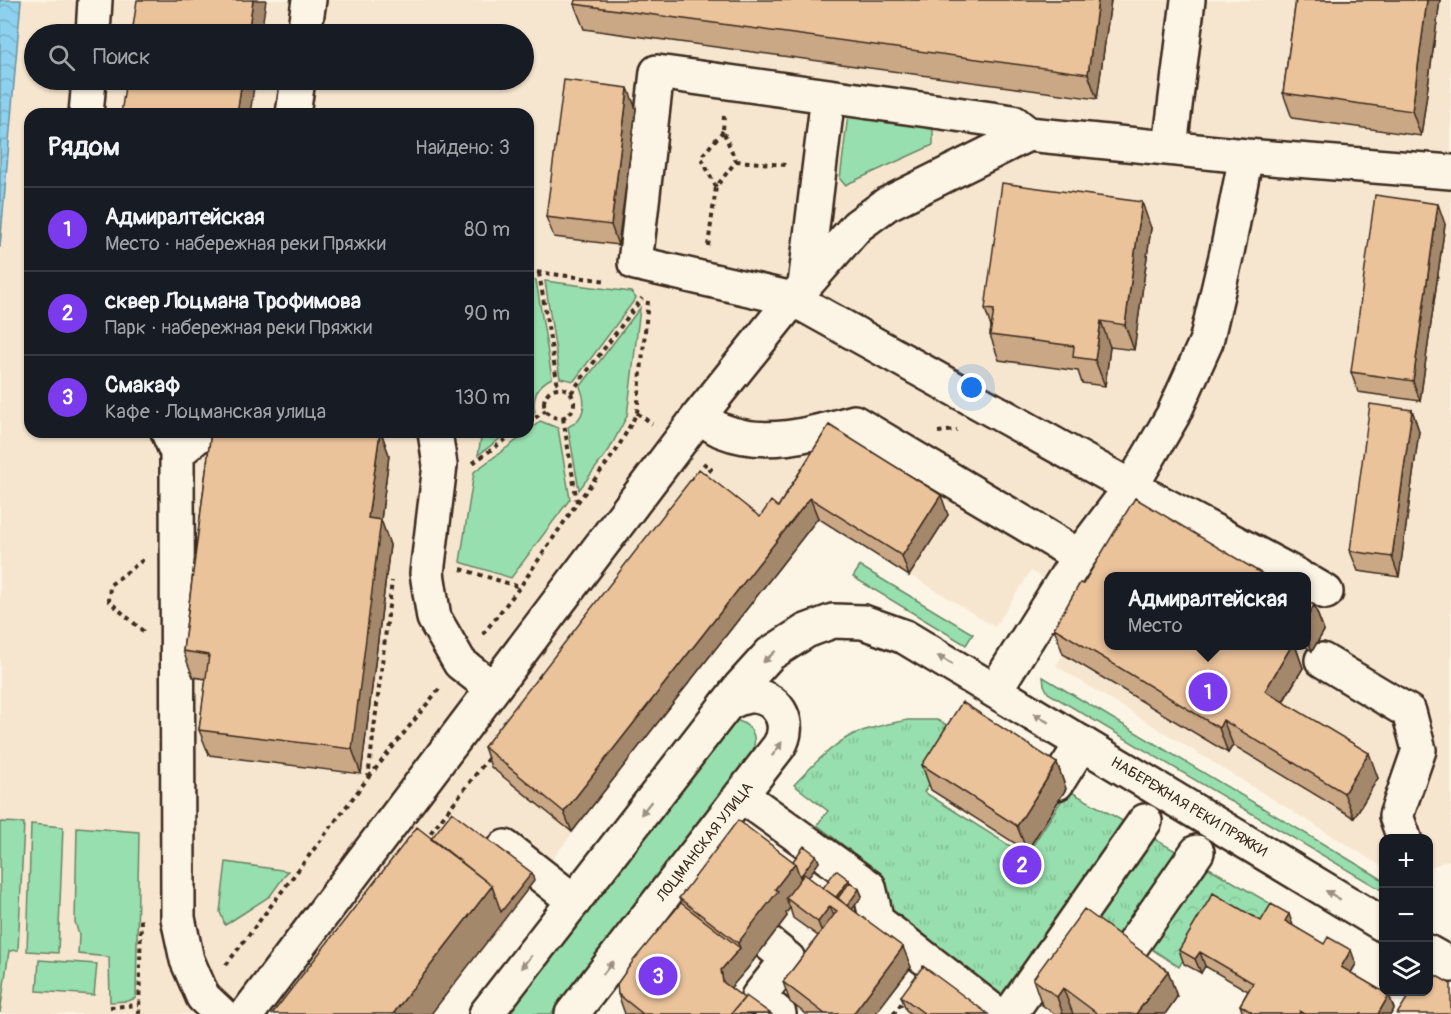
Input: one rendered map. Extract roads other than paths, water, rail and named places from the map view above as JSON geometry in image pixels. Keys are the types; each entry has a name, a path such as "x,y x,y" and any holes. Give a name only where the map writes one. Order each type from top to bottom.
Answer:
{"main road":[{"path":"94,24 95,0"},
{"path":"305,24 309,0"},
{"path":"1170,147 1188,0"},
{"path":"1028,134 1013,122 657,72 635,263 703,278 799,292 1131,487 1290,572"},
{"path":"87,108 88,90"},
{"path":"294,108 297,90"},
{"path":"799,292 828,96"},
{"path":"247,1014 699,416 799,292 857,226 887,204 1028,134 1246,156 1448,172"},
{"path":"486,1014 727,704 770,654 806,631 833,621 863,622 904,637 995,690 1079,556 1131,487 1173,415 1206,342 1246,156"},
{"path":"699,416 723,431 754,438 781,438 815,433 854,422 1079,556"},
{"path":"436,438 440,465 427,573 434,618 460,663 492,688"},
{"path":"173,442 178,918 187,960 212,1006"},
{"path":"1322,660 1409,712 1419,750 1396,816 1403,834"},
{"name":"НАБЕРЕЖНАЯ РЕКИ ПРЯЖКИ","path":"995,690 1379,923"},
{"name":"ЛОЦМАНСКАЯ УЛИЦА","path":"572,1014 690,883 741,795 785,736 786,726 783,716 766,700 754,696 740,698 727,704"},
{"path":"1057,783 1083,743"},
{"path":"741,795 868,887 877,921 997,1014"},
{"path":"1010,1014 1145,822"},
{"path":"505,847 574,901"},
{"path":"1124,957 1197,852"},
{"path":"767,942 788,958 758,997 779,1014"},
{"path":"1433,955 1451,965"}],"water":[{"path":"0,0 21,0 0,248"}],"place":[{"name":"Адмиралтейская","path":"1208,692"},
{"name":"сквер Лоцмана Трофимова","path":"1022,865"},
{"name":"Смакаф","path":"658,976"}]}
